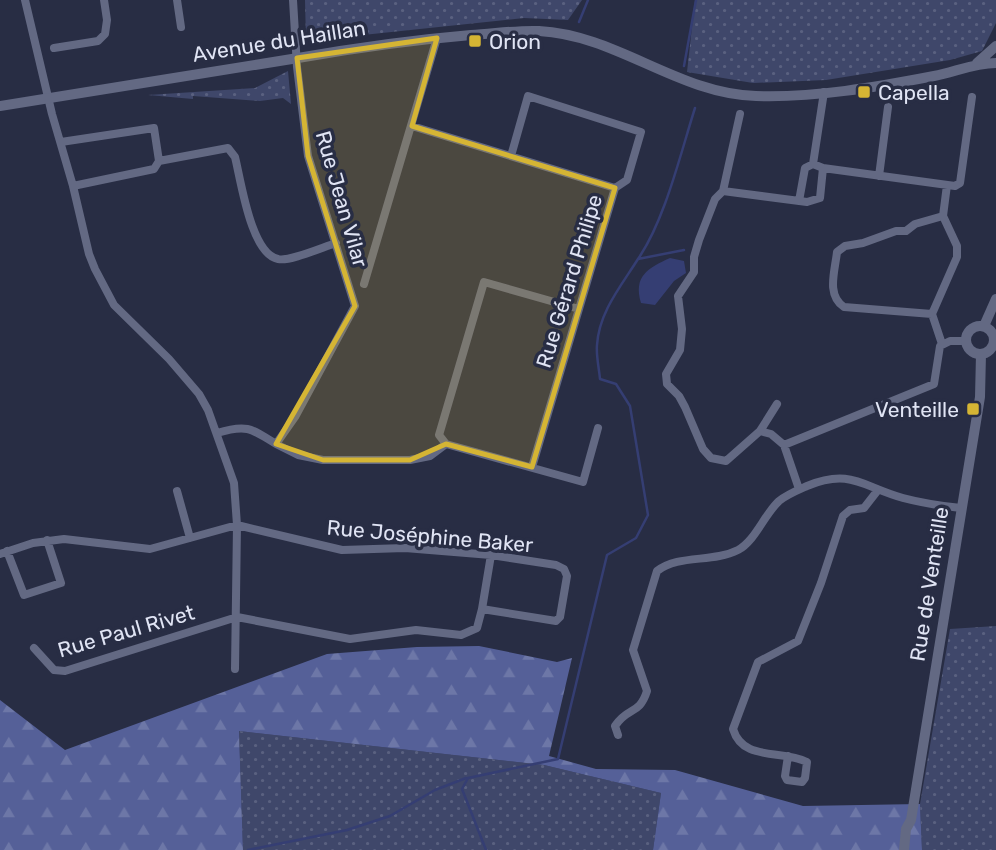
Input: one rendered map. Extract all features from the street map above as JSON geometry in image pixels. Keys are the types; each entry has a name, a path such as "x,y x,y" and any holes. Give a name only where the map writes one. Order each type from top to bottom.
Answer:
{"street":[{"path":"25,0 89,254 114,305 169,359 199,394 217,433 234,483 237,525 236,668"},
{"path":"54,48 97,41 105,34 107,20 104,0"},
{"path":"177,0 181,27"},
{"name":"Rue Jean Vilar","path":"276,444 295,417 355,306 308,156 293,0"},
{"name":"Avenue du Haillan","path":"0,106 379,44 525,31 566,35 615,50 717,92 758,96 824,92 936,76 971,66"},
{"path":"364,284 437,38"},
{"path":"971,66 996,46"},
{"path":"971,66 996,63"},
{"path":"813,164 824,92"},
{"path":"511,156 528,96 641,132 627,180 615,188"},
{"path":"799,201 805,168 813,164 824,168 951,186 960,183 972,97"},
{"path":"880,176 888,107"},
{"path":"740,114 723,191 715,199 699,240 694,257 694,272 678,296 682,329 680,350 666,374 667,384 679,396 703,449 711,458 726,461 760,430 777,404"},
{"name":"Rue Gérard Philipe","path":"412,126 615,188 532,467"},
{"path":"61,142 154,128 159,161 154,169 73,186"},
{"path":"159,161 228,148 235,157 252,229 270,256 280,260 336,243"},
{"path":"723,191 807,202 820,198 824,168"},
{"path":"942,344 932,314 957,257 957,246 943,216 951,186"},
{"path":"932,314 844,307 837,302 833,292 837,252 845,246 863,243 896,231 906,231 915,224 943,216"},
{"path":"579,310 485,282 439,435 446,443 583,482 598,428"},
{"path":"985,326 996,299"},
{"path":"976,326 985,326 991,331 995,344 981,354 971,351 966,341 970,330 976,326"},
{"path":"784,445 934,384 937,351 942,344 966,341"},
{"name":"Rue de Venteille","path":"909,850 911,820 980,397 981,354"},
{"path":"217,433 238,427 251,429 298,455 323,460 410,460 430,456 446,443"},
{"path":"760,430 771,434 784,445 799,489"},
{"path":"618,735 615,726 621,717 639,708 647,691 633,650 656,570 667,562 716,558 740,549 779,501 824,479 844,477 862,481 878,490 906,499 961,508"},
{"path":"789,756 742,748 733,729 758,662 798,641 843,516 850,510 864,508 878,490"},
{"path":"177,491 190,538"},
{"path":"47,540 61,583 24,595 4,553 47,540 64,539 150,549 237,525"},
{"name":"Rue Joséphine Baker","path":"237,525 342,550 405,548 491,555 556,565 564,569 567,576 560,617 556,621 482,609"},
{"path":"237,617 350,639 416,630 461,635 477,628 491,555"},
{"name":"Rue Paul Rivet","path":"34,648 54,670 65,671 237,617"},
{"name":"Rue de Venteille","path":"904,850 906,829 911,820"}],"highlighted area":[{"path":"437,38 412,126 615,188 532,467 446,444 410,460 323,460 276,444 355,306 308,156 297,58"}],"shaded area":[{"path":"305,0 582,0 568,20 524,18 306,41"},
{"path":"695,0 996,0 996,23 982,51 950,60 826,80 753,83 687,72"},
{"path":"288,71 291,104 283,98 260,101 148,95 255,88"},
{"path":"670,258 684,261 686,273 674,281 655,305 641,303 639,286 644,274"},
{"path":"996,626 996,850 922,850 920,804 950,629"},
{"path":"239,731 544,765 661,793 653,850 243,850"}],"green space":[{"path":"479,646 557,662 572,658 549,756 596,769 675,770 803,806 920,804 922,850 653,850 661,793 544,765 239,731 243,850 0,850 0,700 65,750 327,654 417,647"}],"waterway":[{"path":"579,22 588,0"},
{"path":"684,66 696,0"},
{"path":"638,259 664,206 695,108"},
{"path":"486,850 462,789 468,778 558,759 607,555 636,538 648,515 630,406 616,384 600,379 597,349 602,321 638,259 684,250"},
{"path":"248,850 347,830 390,816 435,790 466,778"}],"place":[{"name":"Orion","path":"475,41"},
{"name":"Capella","path":"864,92"},
{"name":"Venteille","path":"973,409"}]}
